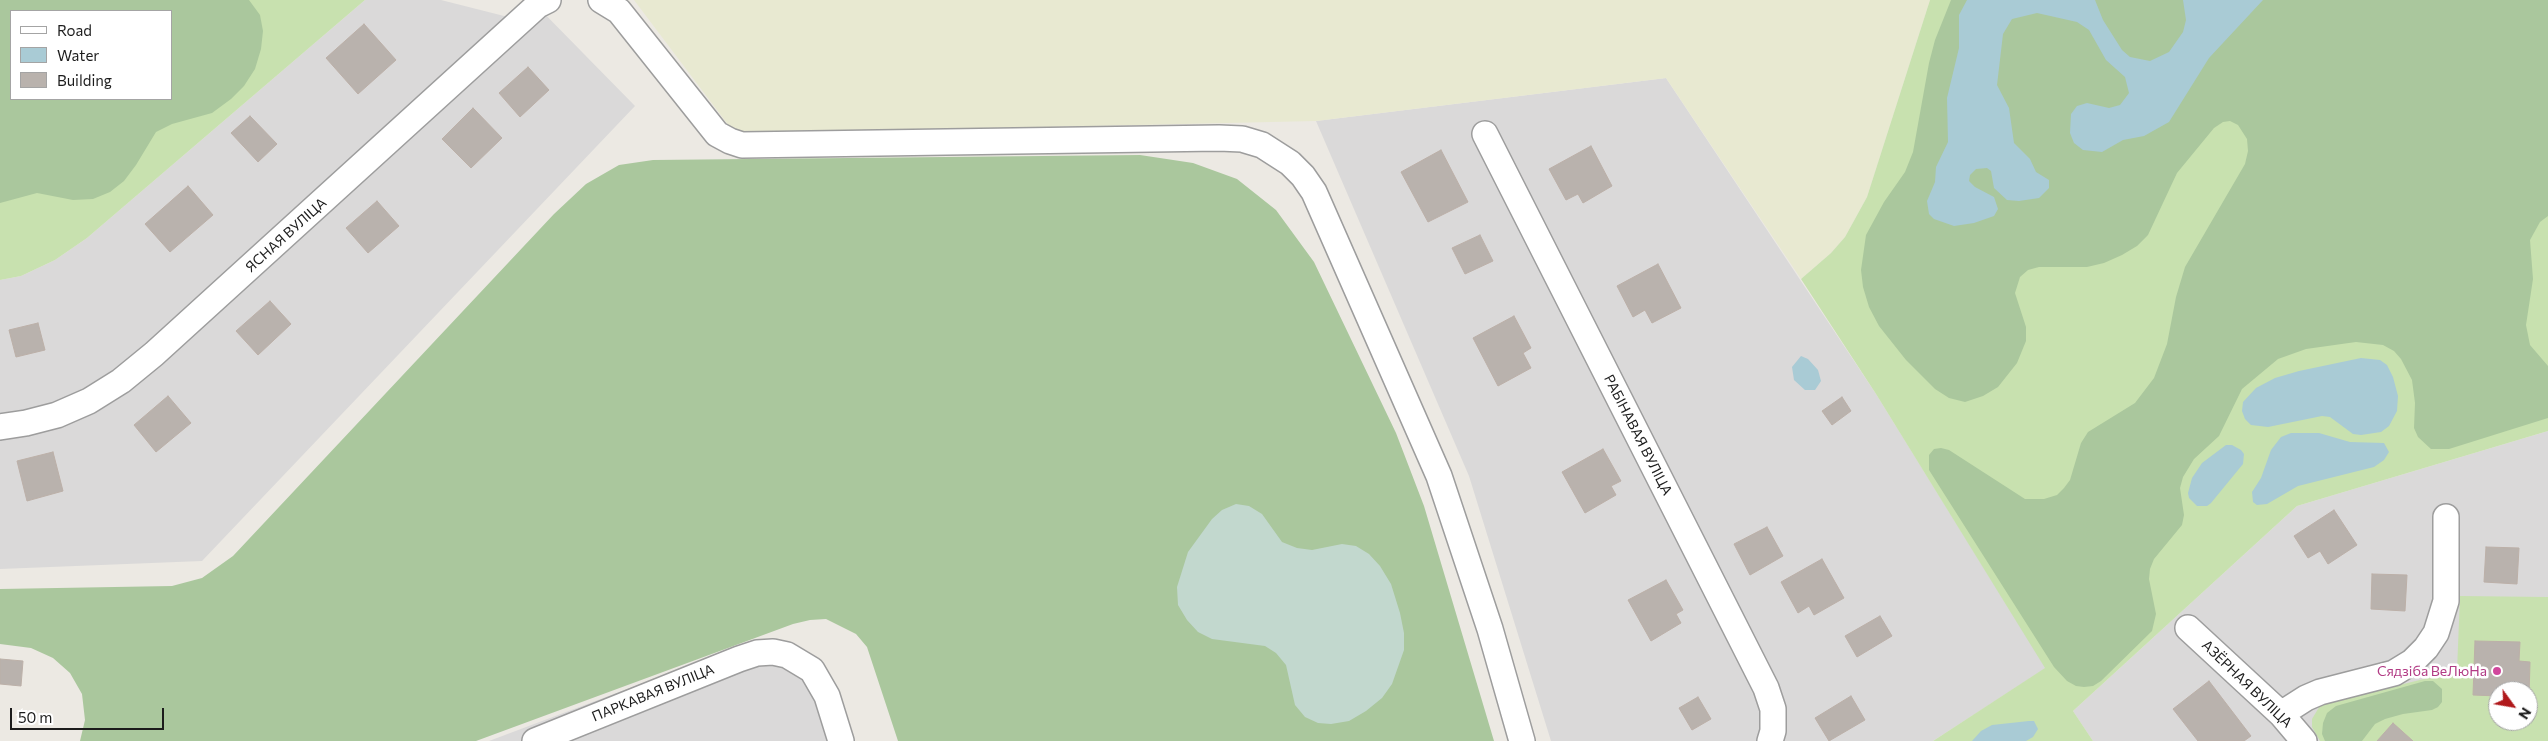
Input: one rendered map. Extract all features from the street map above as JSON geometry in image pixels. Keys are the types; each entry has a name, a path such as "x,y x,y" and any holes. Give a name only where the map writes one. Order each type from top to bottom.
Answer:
{"street":[{"name":"ЯСНАЯ ВУЛІЦА","path":"0,427 58,415 89,401 121,381 154,354 538,5 548,0"},
{"path":"610,6 708,124 718,134 742,145 1219,138 1242,139 1262,145 1290,163 1303,176 1314,192 1439,476 1490,629 1522,741"},
{"name":"РАБІНАВАЯ ВУЛІЦА","path":"1486,134 1766,688 1773,709 1773,731 1770,741"},
{"path":"2282,714 2306,698 2320,692 2394,672 2412,662 2426,648 2436,633 2443,617 2446,601 2446,517"},
{"name":"АЗЁРНАЯ ВУЛІЦА","path":"2188,628 2282,714 2304,741"},
{"name":"ПАРКАВАЯ ВУЛІЦА","path":"535,741 739,659 756,653 772,652 788,655 812,670 827,696 842,741"}],"shaded area":[{"path":"365,0 441,0 512,18 531,0 635,106 202,561 0,569 0,280 21,276 55,260 87,238"},
{"path":"1666,78 1876,394 2046,668 1933,741 1551,741 1469,476 1316,121"},
{"path":"2548,431 2548,741 2093,741 2073,711 2297,506"},
{"path":"736,648 800,661 841,741 489,741"}],"green space":[{"path":"0,0 365,0 87,238 55,260 21,276 0,280"},
{"path":"0,0 249,0 260,15 263,31 261,49 255,69 244,86 231,99 212,113 172,124 156,132 124,181 110,192 93,199 73,200 37,193 0,203"},
{"path":"634,0 1930,0 1867,197 1845,237 1831,253 1801,279 1666,78 1316,121 735,134"},
{"path":"1930,0 2548,0 2548,431 2297,506 2073,711 2093,741 1933,741 2045,668 1876,394 1801,279 1831,253 1845,237 1867,197"},
{"path":"1951,0 2548,0 2548,216 2540,222 2530,240 2533,279 2526,325 2530,345 2548,366 2548,418 2449,449 2431,449 2418,437 2414,428 2415,403 2412,380 2401,359 2394,351 2383,345 2356,342 2306,349 2278,359 2242,389 2219,436 2194,459 2183,477 2180,488 2184,515 2182,525 2154,559 2150,569 2149,579 2156,614 2152,631 2101,681 2093,686 2076,686 2067,681 2054,667 1929,470 1929,455 1934,449 1949,450 2025,499 2044,499 2057,495 2070,480 2081,443 2088,432 2135,403 2154,378 2167,344 2176,297 2185,267 2245,164 2248,151 2247,139 2238,125 2230,121 2223,122 2214,128 2177,173 2148,235 2137,246 2122,255 2104,263 2087,267 2039,267 2028,270 2020,277 2015,293 2026,327 2026,341 2017,363 1998,387 1983,396 1965,402 1949,398 1935,389 1906,360 1879,326 1869,307 1863,287 1861,270 1866,235 1884,202 1905,172 1913,152 1929,63 1935,40"},
{"path":"1140,155 1193,163 1237,179 1276,210 1314,262 1396,433 1424,506 1494,741 898,741 867,647 856,634 826,619 793,624 476,741 80,741 85,720 82,694 70,673 53,658 31,648 0,644 0,589 172,586 202,578 233,556 554,214 586,184 619,165 653,160"},
{"path":"1236,504 1249,506 1262,514 1282,542 1297,548 1312,550 1342,544 1356,546 1369,554 1380,566 1391,584 1404,633 1404,650 1392,684 1382,698 1366,711 1349,721 1331,724 1318,723 1305,717 1295,705 1286,665 1276,653 1265,646 1212,639 1198,632 1187,620 1178,605 1177,587 1188,552 1212,519 1222,510"},
{"path":"2460,596 2548,597 2548,741 2320,741 2312,727 2312,719 2321,704 2457,671"},
{"path":"2425,681 2433,681 2442,689 2442,702 2438,707 2432,710 2403,714 2385,719 2375,724 2362,741 2325,741 2322,734 2323,723 2327,713 2336,706"}],"water":[{"path":"1967,0 2095,0 2103,20 2122,50 2130,57 2150,61 2169,52 2183,32 2186,20 2183,0 2263,0 2209,58 2169,122 2144,136 2123,140 2102,152 2083,150 2074,143 2070,133 2071,114 2077,106 2087,103 2109,108 2120,105 2129,93 2125,77 2106,60 2089,30 2077,22 2037,13 2012,19 2003,34 1997,85 2009,108 2014,143 2030,159 2036,172 2049,180 2049,188 2039,198 2019,201 2007,200 1994,188 1991,171 1987,168 1976,169 1970,175 1969,181 1975,187 1994,197 1998,209 1994,216 1974,223 1954,226 1934,219 1929,214 1927,201 1935,182 1936,167 1948,142 1947,98 1959,48 1959,15"},
{"path":"1801,356 1808,359 1818,370 1821,381 1815,390 1805,390 1794,380 1792,367"},
{"path":"2361,358 2380,360 2387,365 2393,377 2398,396 2397,411 2389,426 2381,432 2361,435 2353,434 2330,417 2322,416 2268,427 2251,425 2245,419 2242,411 2243,402 2256,388 2275,378"},
{"path":"2291,433 2319,433 2350,442 2384,443 2389,452 2384,460 2374,467 2298,486 2267,504 2257,505 2253,502 2252,492 2261,478 2271,450 2281,437"},
{"path":"2226,445 2232,445 2241,450 2244,454 2243,464 2211,503 2207,506 2197,506 2189,498 2188,493 2192,478 2202,463"},
{"path":"2034,721 2038,729 2033,737 2026,741 1972,741 1981,731 1992,725"}],"building":[{"path":"364,24 396,60 358,94 326,58"},
{"path":"528,67 549,90 520,117 499,93"},
{"path":"473,108 502,138 471,168 442,139"},
{"path":"250,116 277,144 258,162 231,133"},
{"path":"1591,146 1612,186 1583,203 1578,194 1566,200 1549,169"},
{"path":"1441,150 1468,202 1428,222 1401,172"},
{"path":"188,186 213,215 170,252 145,224"},
{"path":"377,201 399,226 368,253 346,228"},
{"path":"1480,235 1493,261 1465,274 1452,248"},
{"path":"1658,264 1681,308 1652,323 1645,310 1633,317 1617,286"},
{"path":"270,301 291,324 258,355 236,331"},
{"path":"1514,316 1531,348 1523,353 1531,368 1498,386 1473,338"},
{"path":"38,323 45,350 16,357 9,330"},
{"path":"168,396 191,423 156,452 134,425"},
{"path":"1842,397 1851,411 1832,425 1822,411"},
{"path":"1603,449 1621,481 1611,486 1616,495 1585,513 1562,472"},
{"path":"53,452 63,491 27,501 17,461"},
{"path":"2334,510 2357,545 2328,564 2320,551 2308,558 2294,536"},
{"path":"1767,527 1783,556 1750,575 1734,544"},
{"path":"2486,547 2519,548 2517,584 2484,582"},
{"path":"1822,559 1844,598 1814,615 1809,606 1798,613 1781,582"},
{"path":"2372,574 2407,575 2405,611 2371,609"},
{"path":"1666,580 1683,610 1676,614 1681,623 1651,641 1628,600"},
{"path":"1880,616 1892,636 1857,657 1845,636"},
{"path":"2475,641 2520,642 2519,661 2530,662 2529,681 2488,681 2488,696 2473,695"},
{"path":"0,659 23,661 21,686 0,684"},
{"path":"2209,681 2251,736 2244,741 2198,741 2173,709"},
{"path":"1851,696 1865,720 1829,741 1815,718"},
{"path":"1698,697 1711,719 1692,730 1679,708"},
{"path":"2393,723 2413,741 2377,741"}],"place":[{"name":"Сядзіба ВеЛюНа","path":"2497,671"}]}
